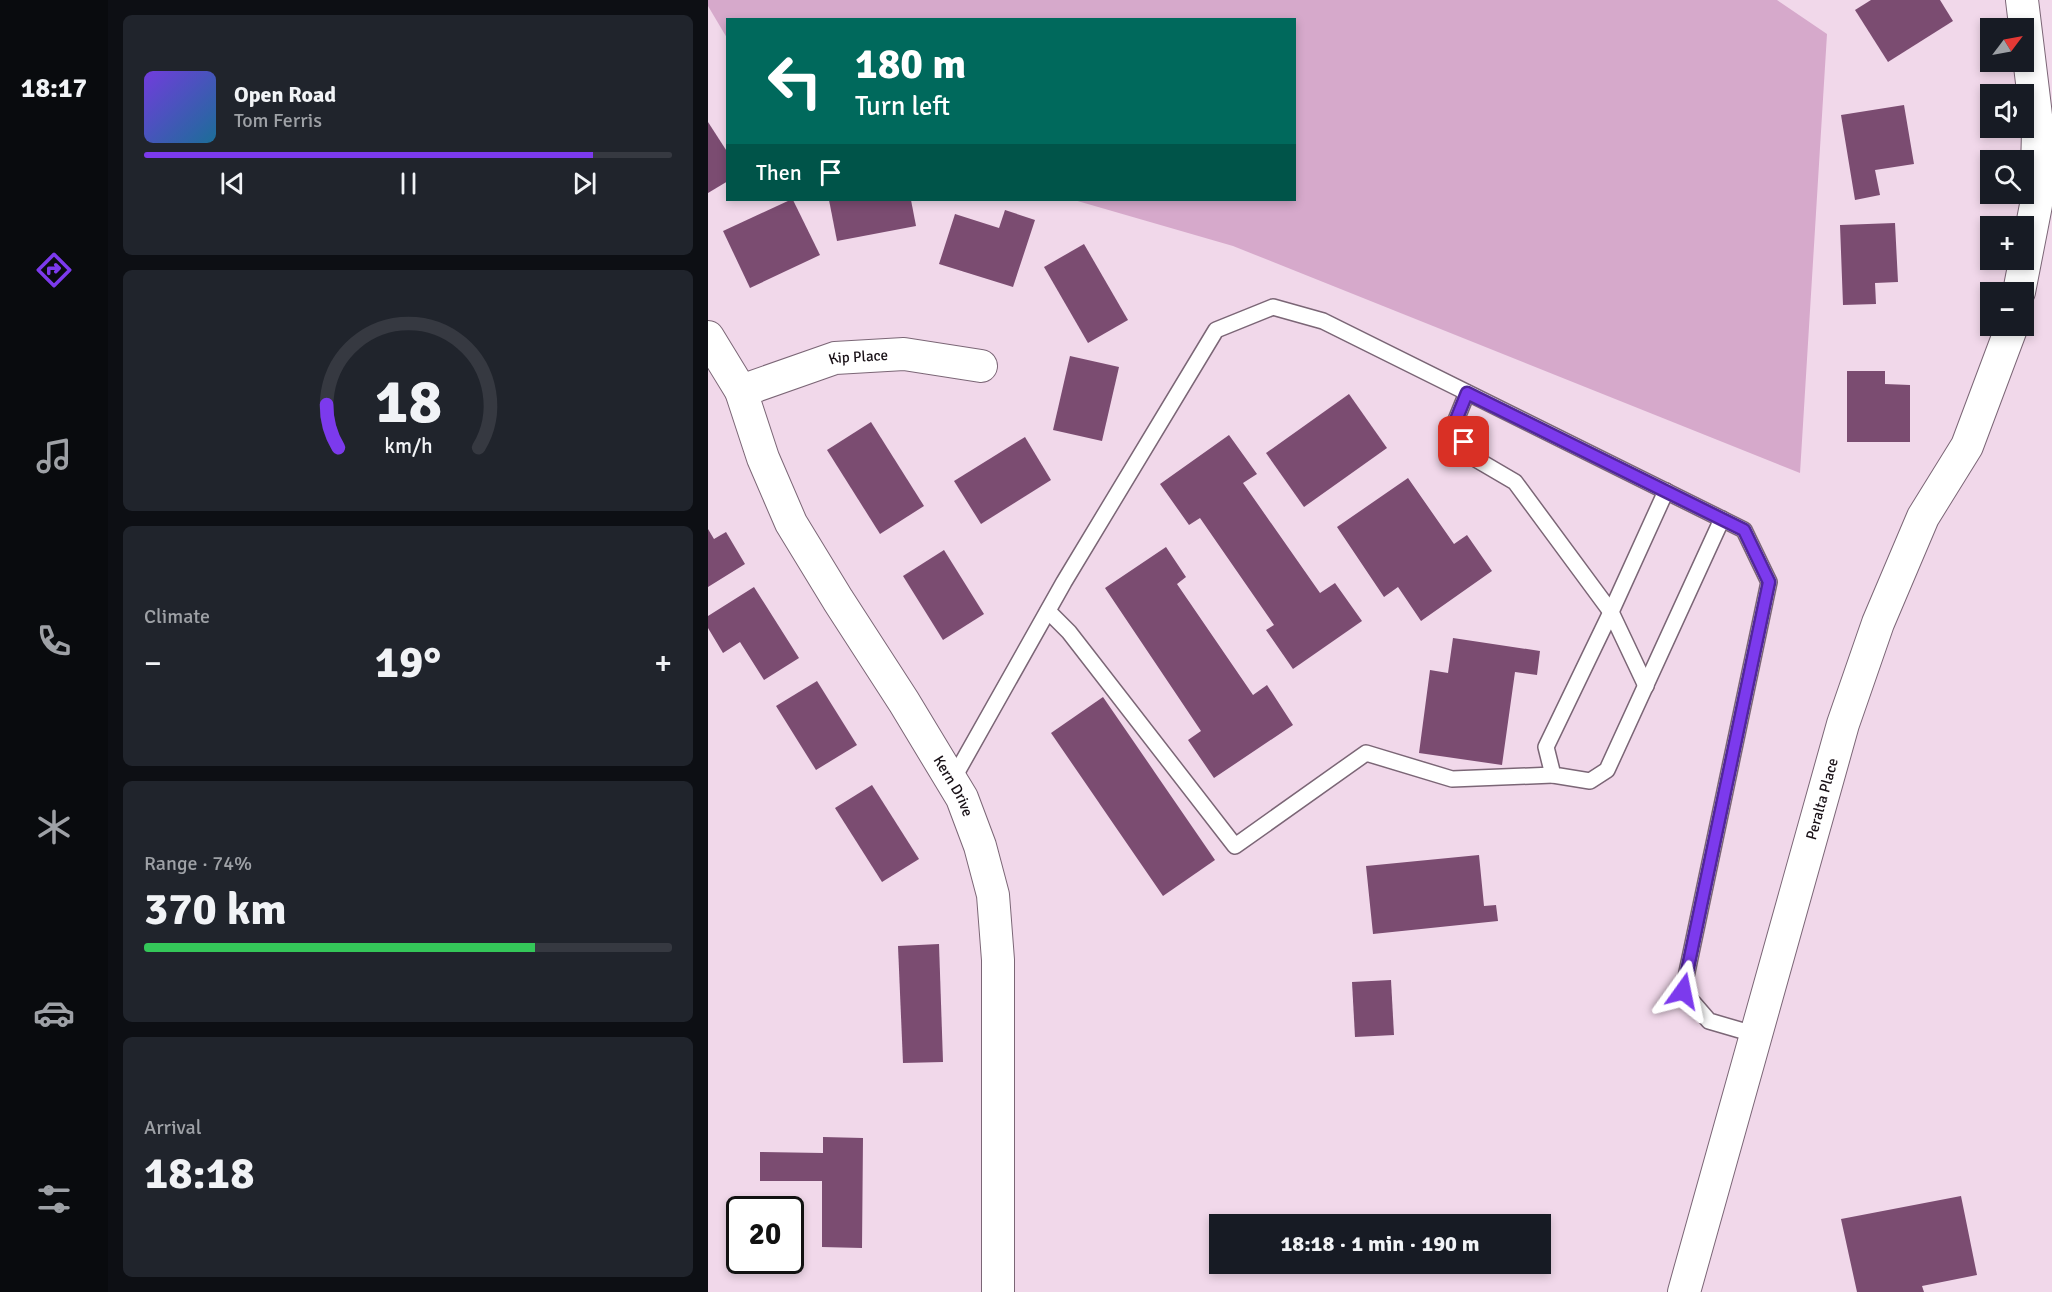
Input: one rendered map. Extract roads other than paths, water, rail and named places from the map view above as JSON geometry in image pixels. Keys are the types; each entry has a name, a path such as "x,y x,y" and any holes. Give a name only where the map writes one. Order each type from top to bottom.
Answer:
{"street":[{"path":"2021,282 2036,205 2040,45 2022,0"},
{"name":"Peralta Place","path":"1684,1292 1843,724 1878,623 1923,517 1967,446 2008,336"},
{"name":"Kern Drive","path":"708,337 741,391 763,458 791,523 962,798 980,846 993,895 998,960 998,1292"},
{"name":"Kip Place","path":"741,391 835,358 904,354 981,366"}],"lane":[{"path":"952,781 1048,610 1216,330 1272,307 1323,321 1744,530 1769,582 1683,991 1709,1021 1756,1035"},
{"path":"1467,393 1454,425 1474,458 1515,482 1611,612 1646,686"},
{"path":"1553,775 1546,747 1666,491"},
{"path":"1048,610 1069,632 1235,846 1366,753 1452,779 1553,775 1590,781 1608,770 1722,519"}]}
